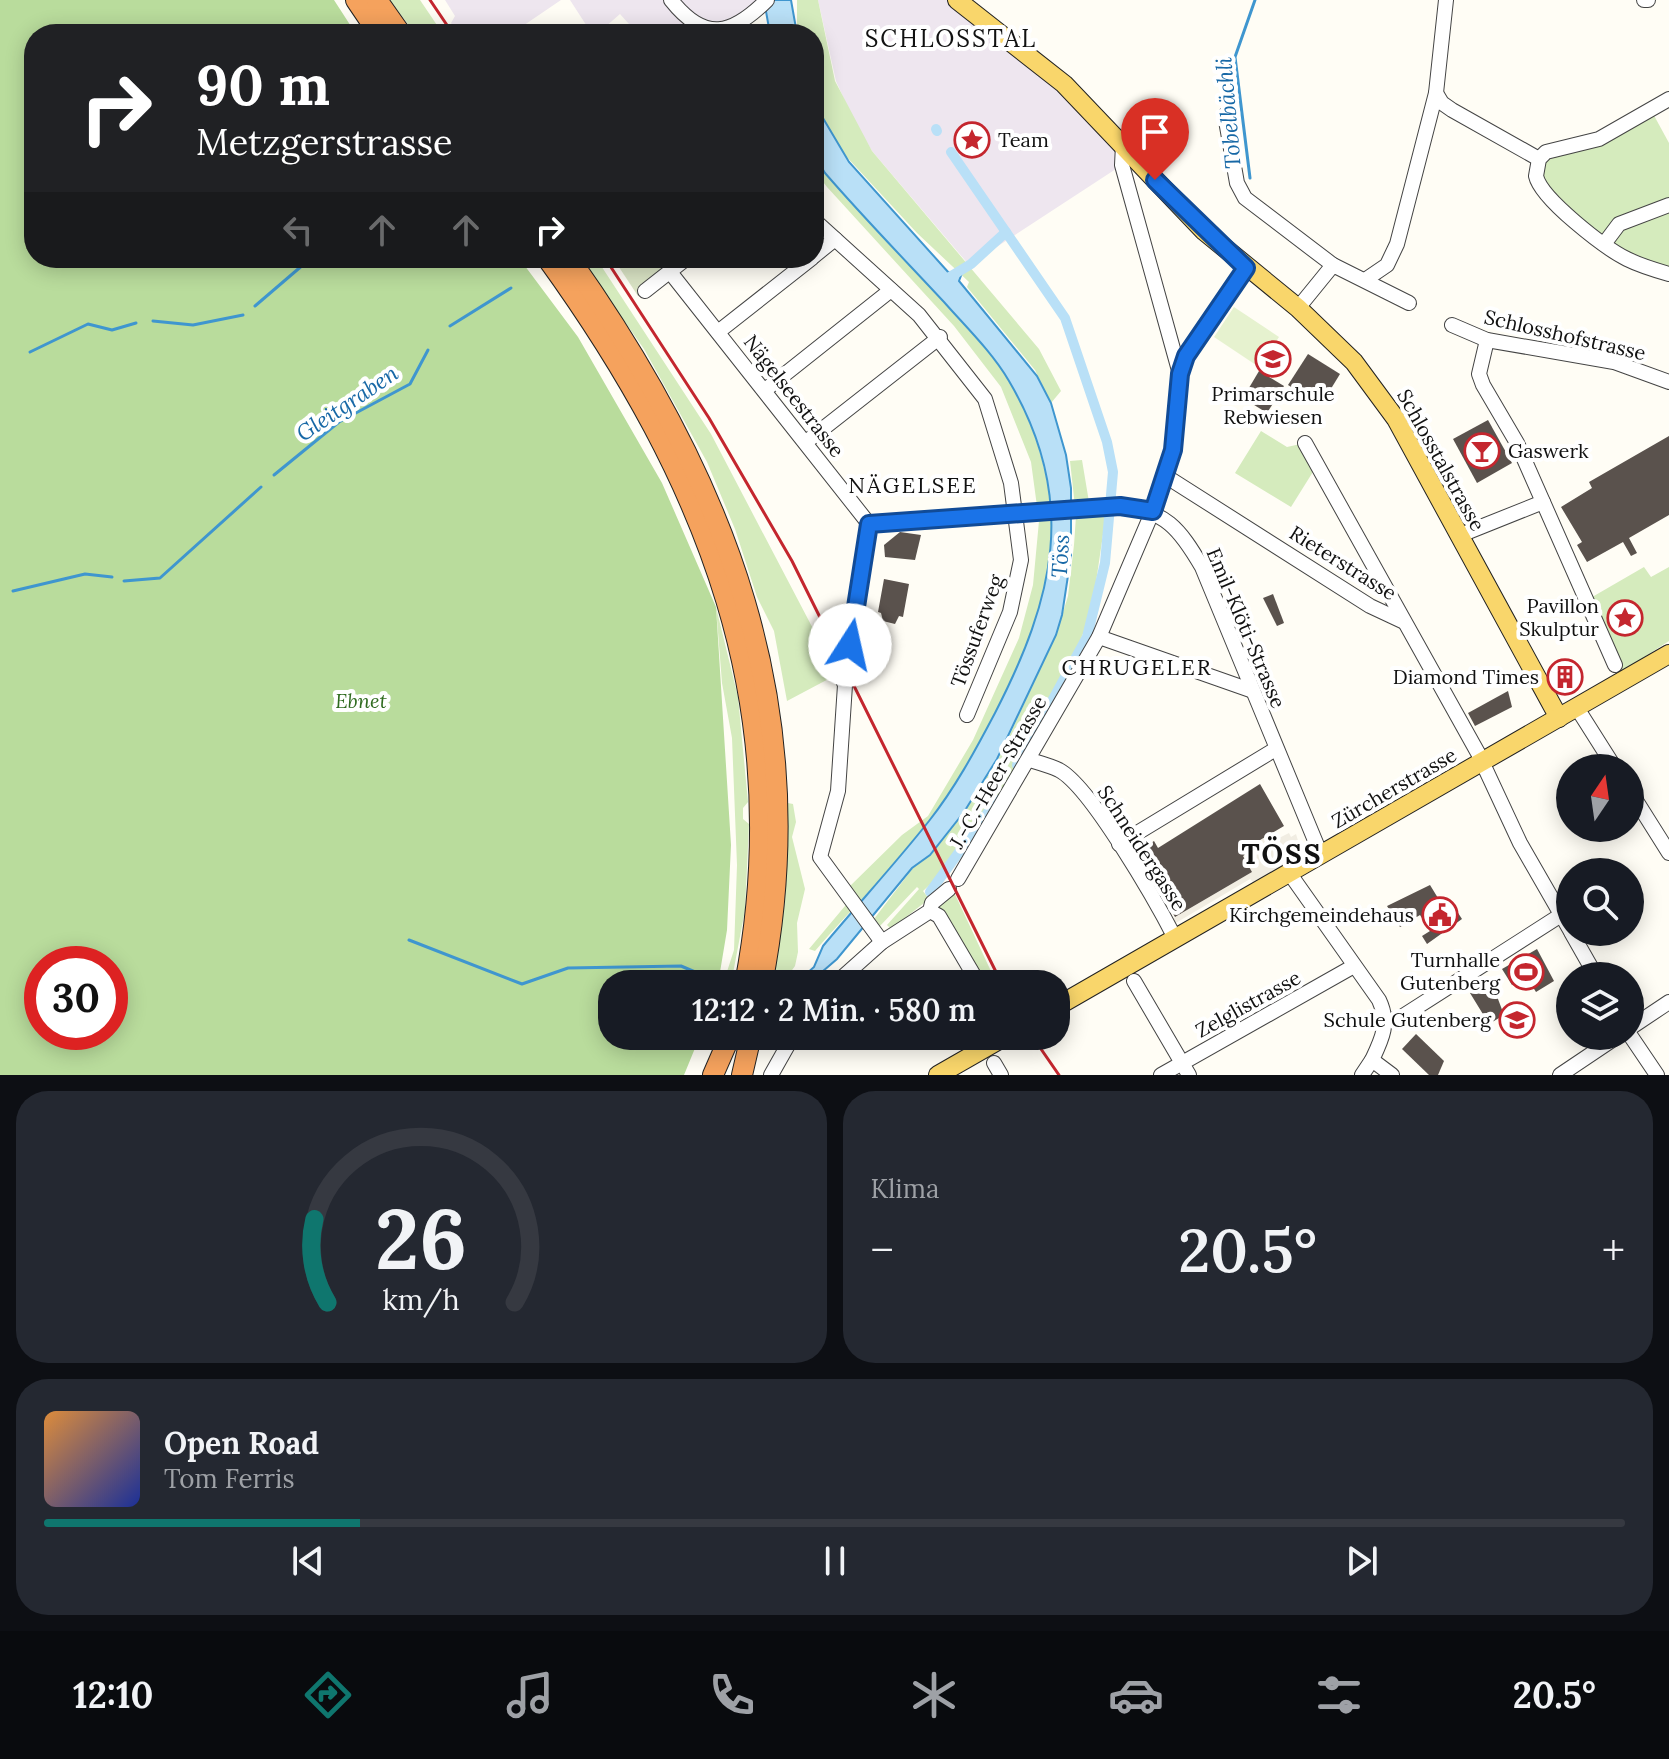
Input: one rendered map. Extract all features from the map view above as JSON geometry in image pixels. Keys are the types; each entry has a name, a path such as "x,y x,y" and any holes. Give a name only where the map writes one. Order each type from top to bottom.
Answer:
{"highway":[{"path":"356,0 372,24"},
{"path":"377,0 394,24"},
{"path":"554,268 608,347 658,431 700,519 731,611 751,707 759,803 757,901 747,970"},
{"path":"576,268 623,338 674,423 716,513 748,607 768,704 777,802 774,902 764,970"},
{"path":"713,1075 725,1050"},
{"path":"723,1075 728,1050"},
{"path":"742,1075 748,1050"}],"main road":[{"name":"Schlosstalstrasse","path":"957,0 1042,65 1123,145 1177,205 1246,268 1331,337 1372,385 1396,419 1559,718"},
{"name":"Zürcherstrasse","path":"1070,998 1172,932 1290,874 1669,654"},
{"path":"938,1075 982,1050"}],"street":[{"path":"671,0 685,16 698,24"},
{"path":"741,24 767,0"},
{"path":"1365,280 1381,271 1393,255 1436,93 1446,0"},
{"path":"1436,93 1442,103 1452,110 1539,159"},
{"path":"1539,159 1556,148 1599,139 1669,99"},
{"path":"1225,115 1237,183 1245,198 1333,265 1409,303"},
{"path":"1123,145 1122,165 1180,374"},
{"path":"1539,159 1538,185 1604,244 1626,259 1669,274"},
{"path":"1604,244 1619,224 1669,205"},
{"name":"Tössuferweg","path":"824,229 940,337 985,399 1020,513 1020,572 1010,612 967,715"},
{"path":"824,248 835,239"},
{"path":"1298,308 1333,265"},
{"path":"645,291 675,268"},
{"path":"718,332 799,268"},
{"path":"850,645 869,524 1112,506 1153,511 1167,477 1173,450 1180,374 1189,350 1246,268"},
{"name":"Nägelseestrasse","path":"670,272 869,524"},
{"path":"765,390 891,290"},
{"name":"Schlosshofstrasse","path":"1452,325 1487,340 1614,362 1669,382"},
{"path":"806,442 940,337"},
{"path":"1487,340 1479,374 1517,443 1615,665"},
{"path":"1305,443 1402,621"},
{"name":"Rieterstrasse","path":"1167,477 1370,606 1402,621 1482,763 1520,843 1556,906"},
{"path":"1458,536 1543,502"},
{"name":"J.-C.-Heer-Strasse","path":"848,970 879,937 930,911 932,903 954,884 1030,760 1099,637 1153,511"},
{"name":"Emil-Klöti-Strasse","path":"1153,511 1191,547 1202,567 1274,750 1321,855"},
{"path":"1099,637 1250,690"},
{"path":"836,665 845,685 838,791 820,857 879,937"},
{"path":"1577,708 1606,754"},
{"path":"1119,844 1274,750"},
{"name":"Schneidergasse","path":"1030,760 1061,771 1071,781 1119,844 1172,932"},
{"path":"1644,813 1669,853"},
{"path":"1290,874 1379,1000 1386,1021 1372,1060 1362,1075"},
{"path":"930,911 939,916 971,970"},
{"path":"1386,1021 1400,1018 1556,918"},
{"name":"Zelglistrasse","path":"1161,1075 1185,1069 1354,966"},
{"path":"1134,981 1185,1069"},
{"path":"1644,1019 1669,1002"},
{"path":"771,1075 785,1050"},
{"path":"1566,1073 1598,1050"},
{"path":"1640,1050 1657,1075"},
{"path":"1372,1060 1392,1075"}],"shaded area":[{"path":"445,0 561,0 526,24 452,24 455,16"},
{"path":"570,0 760,0 738,24 629,24 620,14 608,24 586,24"},
{"path":"818,0 952,0 1103,123 1122,165 969,265 872,151 836,81"},
{"path":"1273,833 1277,839 1289,833 1291,837 1296,834 1300,847 1304,846 1303,856 1253,882 1250,879 1169,927 1167,923 1177,916 1252,872 1243,856 1257,848 1255,843"}],"green space":[{"name":"Ebnet","path":"0,0 334,0 350,24 24,24 24,268 526,268 578,337 662,483 716,607 731,845 727,930 720,970 598,970 598,1050 694,1050 684,1075 0,1075"},
{"path":"390,0 420,0 436,24 408,24"},
{"path":"797,0 818,0 823,24 797,24"},
{"path":"824,29 835,81 872,151 1039,349 1061,391 1051,403 1035,370 967,287 969,282 917,233 844,154 824,120"},
{"path":"1651,110 1669,143 1669,274 1604,244 1547,187 1542,177 1547,159"},
{"path":"824,171 971,330 1003,371 1022,404 1040,452 1052,529 1048,580 1041,609 1017,672 984,736 918,835 815,951 809,949 850,900 848,888 902,835 928,816 973,740 1019,638 1033,585 1039,521 1031,462 1001,387 954,326 827,187"},
{"path":"587,268 603,268 711,434 831,663 828,667 831,672 836,671 836,675 787,701 774,631 757,597 735,529 707,462 644,349"},
{"path":"620,268 674,268 638,296"},
{"path":"1234,307 1279,337 1259,367 1214,337"},
{"path":"1261,431 1287,447 1305,443 1316,467 1291,507 1235,473"},
{"path":"1082,460 1091,514 1106,514 1091,616 1005,785 949,867 923,891 929,899 891,929 887,925 919,889 917,887 880,926 874,919 913,868 931,855 998,760 1056,635 1068,596 1074,545 1076,516 1070,461"},
{"path":"1644,567 1651,577 1669,567 1669,641 1618,674 1587,600"},
{"path":"716,607 738,697 748,802 743,808 743,819 749,824 745,910 734,970 728,970 734,950 737,865 732,738 722,683"},
{"path":"788,803 793,804 796,822 792,837 805,889 797,923 795,966 792,970 775,970 785,902"},
{"path":"953,890 990,970 974,970 937,904"}],"water":[{"path":"764,0 791,0 795,24 768,24"},
{"name":"Töss","path":"824,120 849,162 949,273 959,270 962,273 959,281 1037,376 1051,403 1066,455 1071,488 1071,556 1056,635 997,759 964,812 930,855 912,868 837,959 824,970 811,970 823,946 929,821 964,769 995,713 1032,629 1044,589 1050,548 1051,508 1045,467 1031,425 1009,381 978,340 824,171"}],"building":[{"path":"1308,354 1340,374 1321,405 1288,385"},
{"path":"1259,371 1284,386 1267,413 1243,398"},
{"name":"Gaswerk","path":"1488,420 1512,463 1477,483 1453,439"},
{"path":"1669,436 1669,515 1629,538 1637,553 1631,556 1623,542 1587,562 1577,545 1582,542 1561,507 1592,488 1589,482"},
{"path":"900,532 921,535 915,560 885,557 884,545"},
{"path":"884,579 909,584 903,617 899,616 895,624 883,621 878,612"},
{"path":"1273,594 1284,623 1277,626 1263,598"},
{"name":"Diamond Times","path":"1565,666 1569,673 1573,671 1579,681 1562,691 1551,671"},
{"path":"1508,691 1512,707 1475,726 1468,713"},
{"path":"1260,784 1284,826 1255,843 1258,847 1243,856 1252,872 1175,917 1137,852 1154,841 1158,848"},
{"name":"Kirchgemeindehaus","path":"1430,885 1441,903 1449,899 1462,919 1427,944 1422,936 1430,931 1420,915 1400,927 1387,906"},
{"name":"Turnhalle Gutenberg","path":"1537,949 1554,981 1536,992 1526,976 1512,985 1502,969"},
{"path":"1485,984 1490,993 1495,991 1504,1015 1489,1024 1470,993"},
{"path":"1416,1034 1444,1061 1438,1075 1429,1075 1402,1049"}],"waterway":[{"name":"Tobelbächli","path":"1250,178 1235,57 1255,0"},
{"path":"951,152 1065,318 1107,442 1113,472 1105,563 1087,637 1017,765"},
{"path":"948,278 971,264 1006,232"},
{"path":"255,306 299,268"},
{"path":"450,326 511,288"},
{"path":"153,321 193,325 243,315"},
{"path":"30,352 88,324 112,330 136,323"},
{"name":"Gleitgraben","path":"274,475 339,422 410,384 428,350"},
{"path":"124,581 160,578 261,487"},
{"path":"13,591 85,574 112,577"},
{"path":"930,892 997,800"},
{"path":"409,940 522,984 568,968 681,966 690,970"}],"railway":[{"path":"430,0 446,24"},
{"path":"612,268 709,418 792,561 995,970"},
{"path":"1042,1050 1059,1075"}],"place":[{"name":"Team","path":"972,140"},
{"name":"Primarschule Rebwiesen","path":"1273,359"},
{"name":"Gaswerk","path":"1482,451"},
{"name":"Pavillon Skulptur","path":"1625,618"},
{"name":"Diamond Times","path":"1565,677"},
{"name":"Kirchgemeindehaus","path":"1440,915"},
{"name":"Turnhalle Gutenberg","path":"1526,972"},
{"name":"Schule Gutenberg","path":"1517,1020"}],"district":[{"name":"SCHLOSSTAL","path":"951,39"},
{"name":"NÄGELSEE","path":"913,485"},
{"name":"CHRUGELER","path":"1137,667"},
{"name":"TÖSS","path":"1282,854"}],"route":[{"path":"850,645 869,524 1120,506 1153,511 1167,477 1173,450 1178,388 1186,356 1246,268 1177,205 1155,180"}]}
